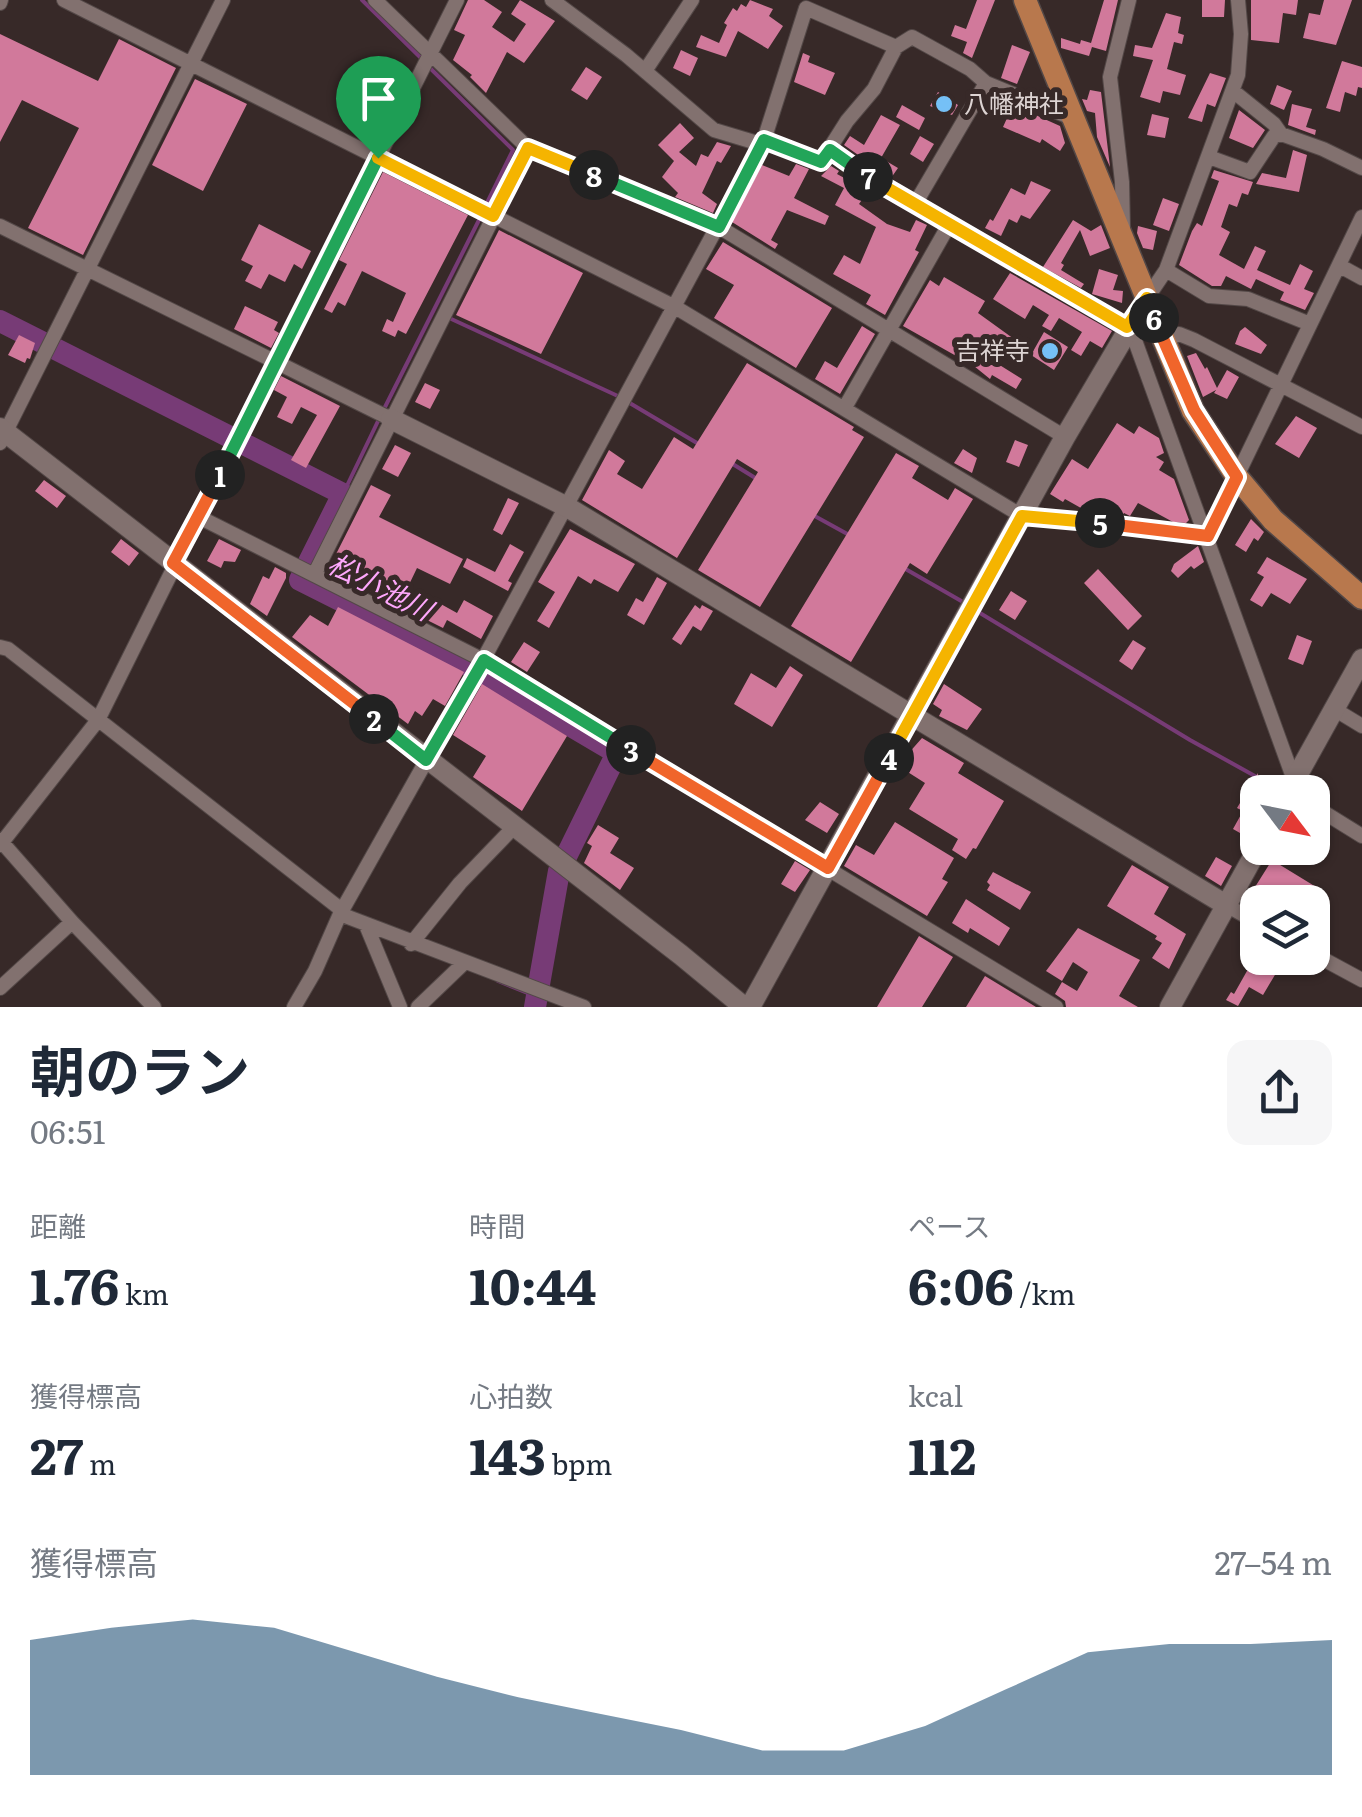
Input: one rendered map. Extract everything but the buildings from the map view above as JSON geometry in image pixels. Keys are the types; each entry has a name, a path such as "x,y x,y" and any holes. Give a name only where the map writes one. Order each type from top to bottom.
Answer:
{"main road":[{"path":"1025,0 1194,410 1237,477 1273,520 1362,598"}],"street":[{"path":"64,0 675,307 1022,516 1208,536"},
{"path":"224,0 2,435 747,1007 1128,325 1166,270 1233,92 1241,51 1238,0"},
{"path":"375,0 528,148 719,227 1065,437"},
{"path":"154,1007 1,842 98,720 457,0"},
{"path":"552,0 646,71 714,130 754,142 764,140 821,162 874,89 896,48 912,36 970,68 986,83 1072,118"},
{"path":"646,71 692,0"},
{"path":"1118,231 1125,226 1110,77 1129,0"},
{"path":"294,1007 764,140 806,4 896,48"},
{"path":"915,204 986,83"},
{"path":"1233,92 1281,134"},
{"path":"1209,157 1250,172 1274,136 1281,134 1362,168"},
{"path":"314,575 382,415 439,323 487,212 528,148"},
{"path":"830,150 915,204 1128,325 1208,536 1287,775"},
{"path":"1208,536 1362,217"},
{"path":"844,409 950,223"},
{"path":"0,226 567,507 1240,913"},
{"path":"1340,266 1362,278"},
{"path":"1166,270 1209,296 1248,299 1310,324"},
{"path":"1163,340 1179,334 1362,427"},
{"path":"199,516 480,666 828,868 1056,1007"},
{"path":"0,647 8,649 342,913 412,944 584,1007"},
{"path":"1299,775 1362,659"},
{"path":"1334,710 1362,726"},
{"path":"1330,816 1362,836"},
{"path":"412,944 460,883 513,828"},
{"path":"1170,1007 1248,865"},
{"path":"0,988 72,922"},
{"path":"366,925 400,1007"},
{"path":"418,1007 465,962"},
{"path":"1330,963 1362,980"}],"waterway":[{"path":"362,0 424,61"},
{"path":"430,68 513,150 485,207"},
{"path":"384,409 481,216"},
{"path":"447,317 620,397"},
{"name":"松小池川","path":"0,321 343,494 300,580 461,661 617,753 559,871 535,1007"},
{"path":"628,402 697,443"},
{"path":"343,494 380,417"},
{"path":"731,463 757,479"},
{"path":"811,514 851,536"},
{"path":"902,567 963,602"},
{"path":"975,610 1253,775"},
{"path":"498,981 540,998"}],"place":[{"name":"八幡神社","path":"944,104"},
{"name":"吉祥寺","path":"1050,351"}],"route":[{"path":"764,140 821,162 830,150 901,197 954,224 1127,327 1147,298 1194,410 1237,477 1208,536 1022,516 828,868 484,660 426,760 173,563 378,158 493,216 528,148 719,227 764,140"}]}
